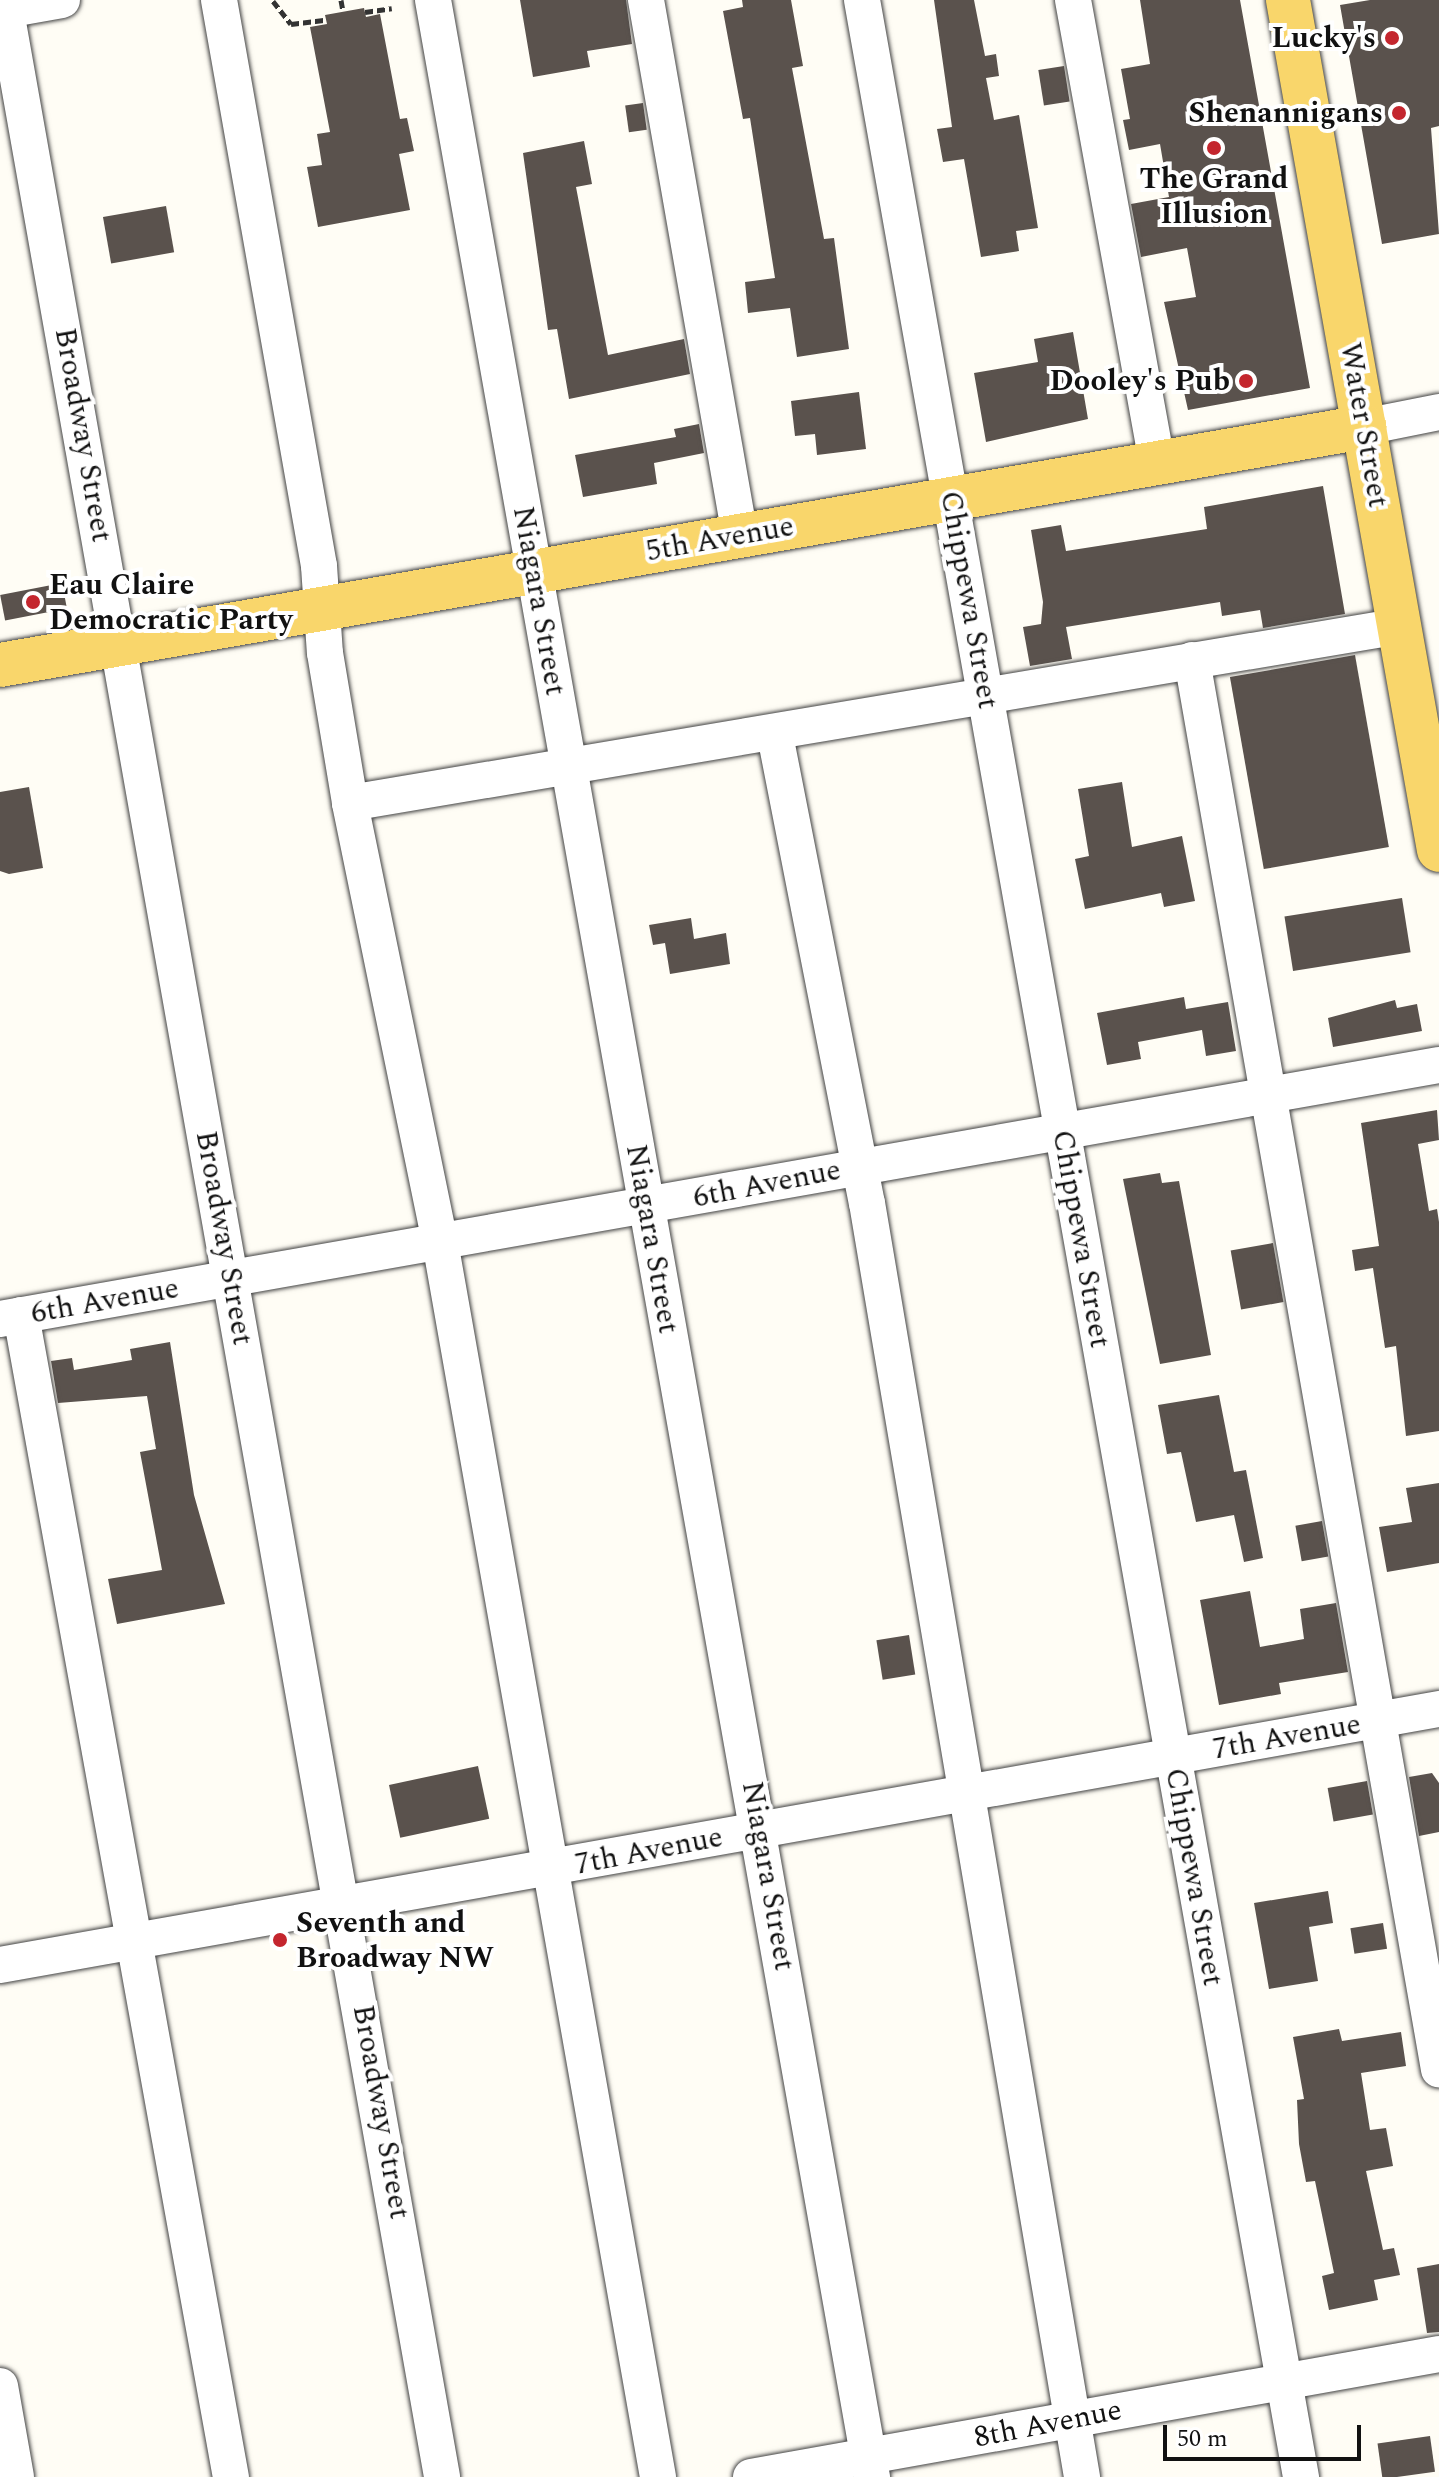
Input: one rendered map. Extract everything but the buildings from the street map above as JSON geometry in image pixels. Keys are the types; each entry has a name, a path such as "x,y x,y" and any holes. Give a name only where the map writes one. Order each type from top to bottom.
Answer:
{"main road":[{"name":"Water Street","path":"1288,0 1439,850"},
{"name":"5th Avenue","path":"0,665 1364,427"}],"street":[{"path":"3,7 62,0"},
{"path":"219,0 322,609 350,803 440,1242 658,2477"},
{"name":"Niagara Street","path":"433,0 871,2467"},
{"path":"646,0 740,536"},
{"name":"Chippewa Street","path":"862,0 1301,2477"},
{"path":"1073,0 1157,463"},
{"name":"Broadway Street","path":"3,7 122,644 231,1279 345,1905 442,2477"},
{"name":"5th Avenue","path":"1364,427 1439,412"},
{"path":"350,803 569,771 1400,626"},
{"path":"1192,660 1439,2070"},
{"path":"775,735 857,1167 1082,2477"},
{"name":"6th Avenue","path":"10,1317 857,1167 1062,1135 1269,1094 1439,1065"},
{"path":"10,1317 134,1942 231,2477"},
{"name":"7th Avenue","path":"0,1965 549,1870 1439,1709"},
{"name":"8th Avenue","path":"751,2477 871,2467 1072,2419 1439,2354"},
{"path":"0,2386 16,2477"}],"path":[{"path":"341,0 343,11"},
{"path":"273,1 291,24 326,20"},
{"path":"365,12 392,8"}],"place":[{"name":"Lucky's","path":"1392,38"},
{"name":"Shenannigans","path":"1399,113"},
{"name":"The Grand Illusion","path":"1214,148"},
{"name":"Dooley's Pub","path":"1246,381"},
{"name":"Eau Claire Democratic Party","path":"33,602"},
{"name":"Seventh and Broadway NW","path":"280,1940"}]}
